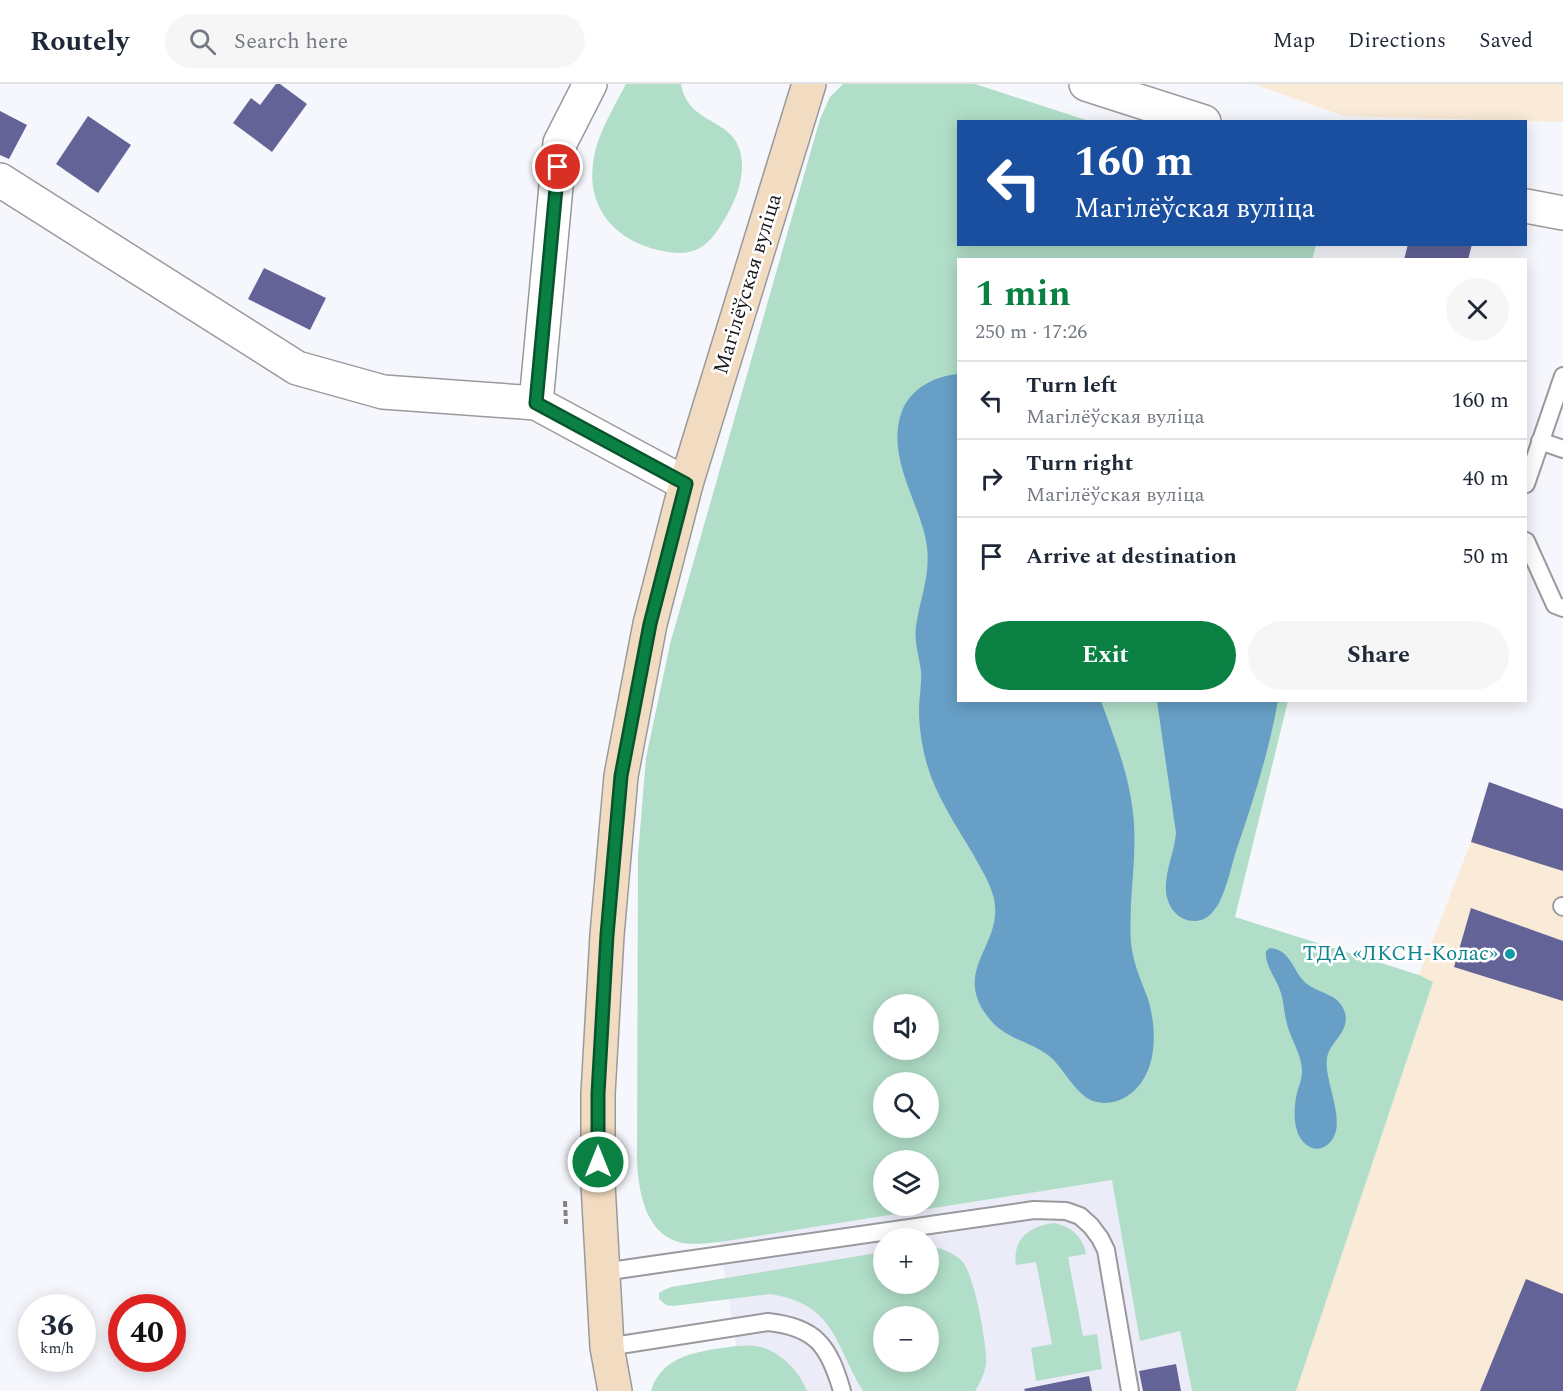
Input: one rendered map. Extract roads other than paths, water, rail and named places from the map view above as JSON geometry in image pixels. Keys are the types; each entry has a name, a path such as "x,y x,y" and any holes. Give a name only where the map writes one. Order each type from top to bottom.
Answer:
{"street":[{"path":"536,403 560,143 590,84"},
{"name":"Магілёўская вуліца","path":"615,1391 607,1347 598,1184 598,1094 607,935 621,776 650,624 686,484 809,84"},
{"path":"1086,84 1198,120"},
{"path":"0,180 297,368 382,392 536,403 686,484"},
{"path":"1527,206 1563,213"}],"lane":[{"path":"1527,481 1563,376"},
{"path":"1540,441 1563,449"},
{"path":"1527,543 1555,605 1563,608"},
{"path":"603,1272 1034,1210 1066,1211 1080,1216 1091,1226 1106,1250 1130,1391"},
{"path":"607,1347 768,1322 788,1324 810,1333 825,1349 836,1371 842,1391"}],"water":[{"path":"957,374 957,702 1101,702 1128,784 1134,829 1131,943 1135,964 1148,999 1154,1040 1149,1067 1144,1079 1135,1090 1116,1102 1101,1103 1087,1098 1048,1055 1009,1035 994,1024 978,1000 975,984 977,970 993,928 995,912 993,895 981,869 940,798 930,774 921,736 919,705 921,671 916,632 928,560 925,536 904,475 898,443 898,427 902,411 911,396 925,385"},
{"path":"1157,702 1278,702 1260,776 1224,891 1215,910 1199,921 1182,918 1172,909 1168,900 1166,881 1176,833"},
{"path":"1270,948 1283,952 1307,984 1334,998 1345,1013 1345,1026 1327,1058 1337,1127 1334,1137 1327,1145 1317,1149 1304,1143 1295,1123 1295,1107 1302,1077 1302,1065 1287,1024 1281,993 1267,962 1266,951"}],"place":[{"name":"ТДА «ЛКСН-Колас»","path":"1510,954"}]}
